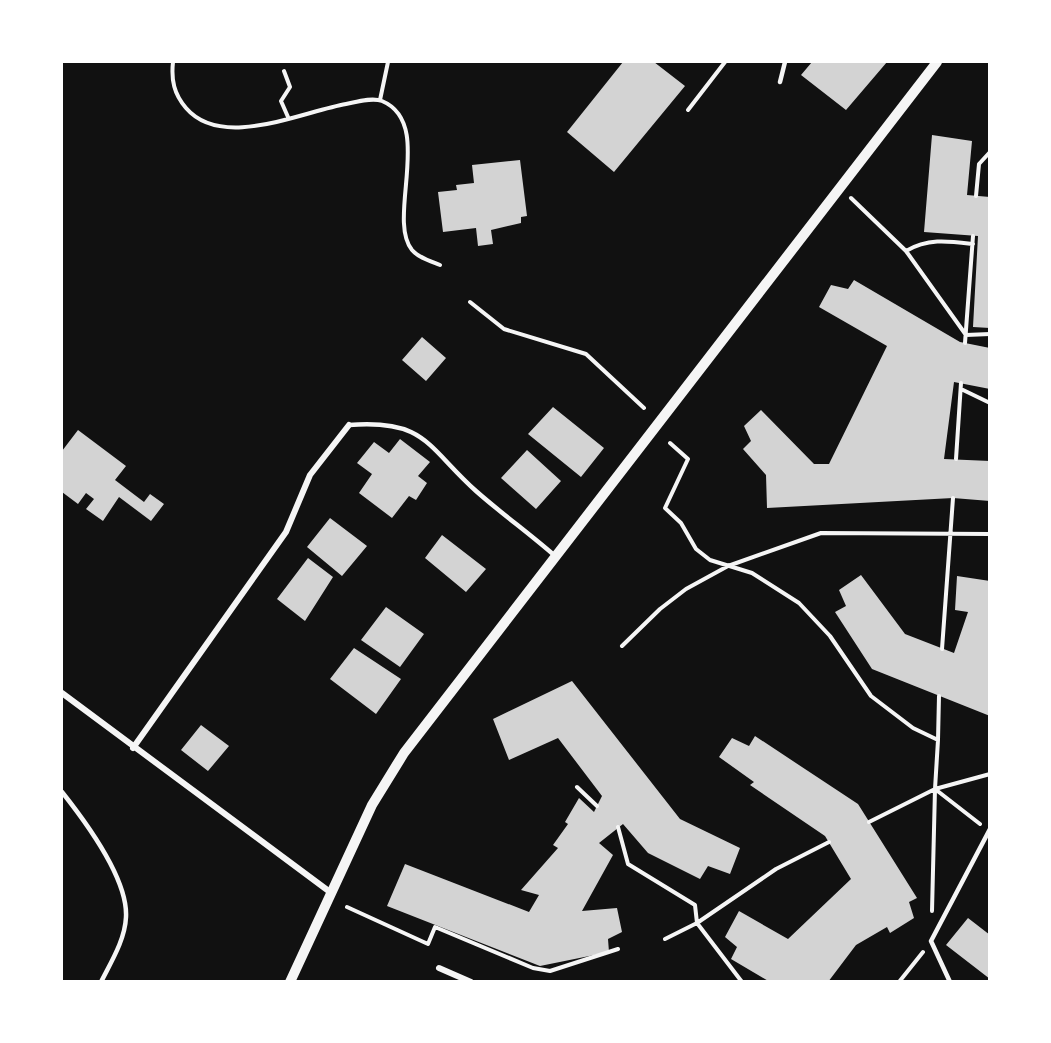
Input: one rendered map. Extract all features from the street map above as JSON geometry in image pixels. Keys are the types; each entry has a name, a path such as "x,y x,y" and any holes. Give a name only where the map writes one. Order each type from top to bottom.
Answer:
{"street":[{"path":"290,981 372,805 391,773 839,186 937,62"},
{"path":"133,748 286,532 310,475 349,425"},
{"path":"62,693 133,748 330,892"},
{"path":"439,968 471,981"}],"lane":[{"path":"780,82 785,62"},
{"path":"349,425 378,423 406,428 431,443 475,490 555,556"},
{"path":"62,792 90,830 114,873 126,906 126,920 116,954 101,981"},
{"path":"950,981 932,942 989,830"}],"path":[{"path":"173,62 174,90 188,111 199,120 225,128 257,127 288,117 354,102 380,100 398,115 407,134 405,229 410,249 421,258 440,265"},
{"path":"380,100 388,62"},
{"path":"688,110 725,62"},
{"path":"284,71 290,87 281,101 288,117"},
{"path":"976,196 979,164 990,152"},
{"path":"839,186 906,251 966,335"},
{"path":"965,343 973,236"},
{"path":"906,251 919,243 934,240 973,244"},
{"path":"470,302 504,329 586,354 644,408"},
{"path":"966,335 990,334"},
{"path":"956,459 961,383"},
{"path":"961,389 990,403"},
{"path":"670,443 688,459 665,508 681,523 696,549 710,560 752,573 799,603 830,636 871,696 913,728 938,740"},
{"path":"942,649 953,498"},
{"path":"622,646 676,596 728,566 828,532 990,534"},
{"path":"898,981 932,942 939,696"},
{"path":"869,822 935,789 990,774"},
{"path":"577,787 597,806"},
{"path":"935,789 989,830"},
{"path":"618,827 628,864 695,905 697,923 742,981"},
{"path":"665,939 697,923 776,869 829,842"},
{"path":"347,907 428,944 435,927 542,970 550,971 618,949"}],"building":[{"path":"623,62 654,62 685,86 614,172 567,132"},
{"path":"812,62 887,62 846,110 801,75"},
{"path":"932,135 972,141 967,195 990,197 990,328 973,327 978,236 924,232"},
{"path":"520,160 527,216 521,217 521,223 491,230 493,244 478,246 476,228 443,232 438,192 457,190 456,185 474,183 472,165"},
{"path":"854,280 960,342 990,348 990,389 954,382 944,459 990,461 990,501 953,498 767,508 766,475 743,449 751,441 744,426 761,410 814,464 829,464 887,346 819,307 831,285 848,289"},
{"path":"422,337 446,358 426,381 402,360"},
{"path":"553,407 604,448 581,477 528,434"},
{"path":"78,430 126,466 115,480 144,502 150,494 164,504 151,521 119,497 103,521 86,509 94,499 86,493 78,504 62,492 62,451"},
{"path":"400,439 430,462 418,476 427,483 416,500 409,496 392,518 359,493 372,474 357,463 374,442 389,453"},
{"path":"527,450 561,481 536,509 501,478"},
{"path":"330,518 367,546 342,576 307,547"},
{"path":"442,535 486,569 466,592 425,558"},
{"path":"308,558 333,577 305,621 277,599"},
{"path":"861,575 905,634 954,653 968,612 955,610 957,576 990,581 990,716 872,669 835,612 846,606 839,590"},
{"path":"386,607 424,634 400,667 361,640"},
{"path":"354,648 401,679 376,714 330,679"},
{"path":"572,681 680,819 740,848 730,874 708,866 700,879 648,853 623,824 599,843 613,855 582,911 617,908 622,932 608,939 609,952 540,966 387,906 405,864 529,912 539,895 521,890 558,848 553,845 568,824 565,822 579,798 594,812 602,796 558,738 509,760 493,719"},
{"path":"201,725 229,746 208,771 181,750"},
{"path":"755,736 858,804 917,898 909,902 914,918 890,933 887,927 856,945 828,982 770,982 731,959 737,947 725,937 739,911 788,939 851,879 825,836 750,785 754,782 719,757 732,738 749,746"},
{"path":"968,918 990,935 990,979 946,945"}]}
